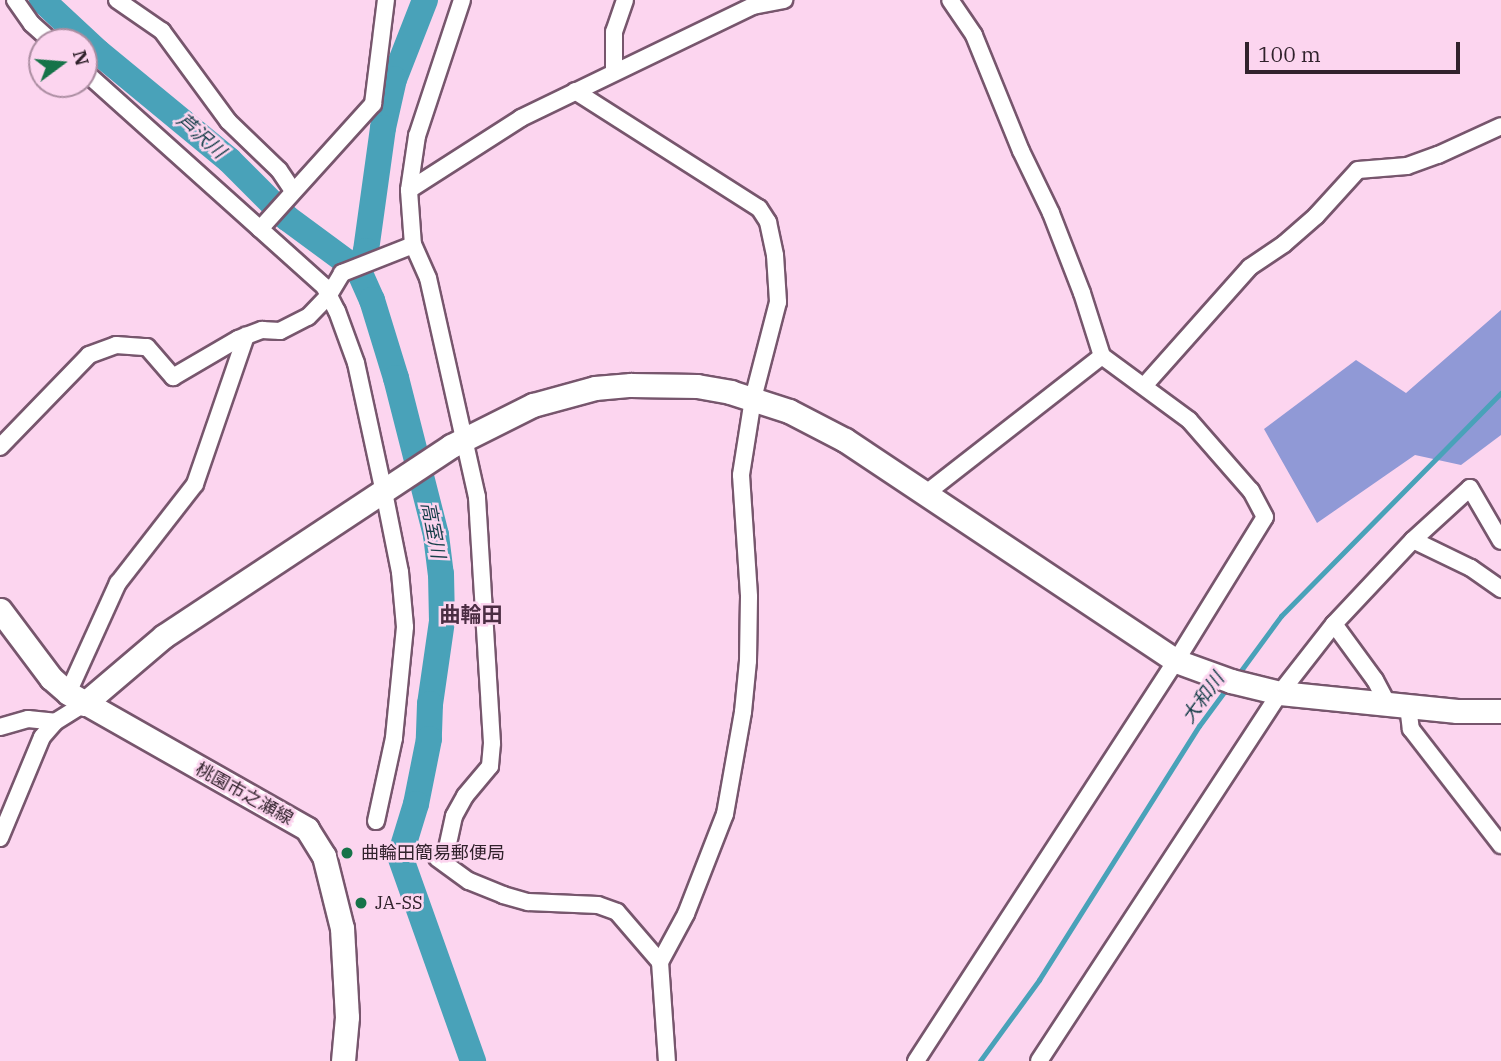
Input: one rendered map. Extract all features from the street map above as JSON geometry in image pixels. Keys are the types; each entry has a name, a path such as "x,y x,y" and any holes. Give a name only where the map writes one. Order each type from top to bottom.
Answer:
{"street":[{"path":"15,0 36,28"},
{"path":"117,0 162,31 228,121 279,170 290,195"},
{"path":"263,225 373,104 386,0"},
{"path":"462,0 417,136 409,190 405,247 428,278 457,443 477,497 481,531 482,611 492,743 490,766 466,796 454,817 440,860 469,881 503,895 528,901 598,905 617,912 660,961"},
{"path":"614,72 614,32 625,0"},
{"path":"409,190 469,149 575,91 753,6 783,0"},
{"path":"916,1061 1181,663 1265,517 1251,491 1189,420 1102,356 1082,293 1051,213 1021,151 974,35 950,0"},
{"path":"98,83 263,225 324,286 356,363 386,490 400,572 405,627 394,738 376,821"},
{"path":"575,91 759,208 768,222 778,302 753,399 741,475 749,622 741,725 726,814 686,914 660,961 667,1061"},
{"path":"1144,386 1251,267 1284,244 1316,216 1358,170 1407,166 1501,126"},
{"path":"0,447 89,355 116,345 147,347 173,377 246,336 289,328 308,317 329,295 342,273 405,247"},
{"path":"76,698 118,583 195,484 246,336"},
{"path":"923,495 1102,356"},
{"path":"0,838 42,737 76,698 164,636 457,443 513,413 595,388 631,385 697,386 753,399 789,411 845,440 923,495 1181,663 1275,692 1457,712 1501,711"},
{"path":"1040,1061 1275,692 1334,624 1413,540 1470,488 1501,541"},
{"path":"1413,540 1471,568 1501,589"},
{"name":"桃園市之瀬線","path":"0,610 51,678 76,698 307,829 324,856 342,928 347,1017 343,1061"},
{"path":"1334,624 1501,845"},
{"path":"0,727 28,719 55,722"}],"shaded area":[{"path":"1501,310 1501,435 1461,465 1415,455 1317,523 1264,429 1356,360 1406,393"}],"waterway":[{"name":"芦沢川","path":"42,0 98,52 229,160 287,218 359,271"},
{"name":"高室川","path":"425,0 394,79 383,128 366,251 359,271 372,300 396,378 436,535 441,574 442,621 430,704 429,739 416,804 400,856 473,1061"},
{"name":"大和川","path":"1237,676 1281,616 1501,393"},
{"name":"大和川","path":"980,1061 1039,980 1199,726 1227,688"}],"place":[{"name":"曲輪田簡易郵便局","path":"347,853"},
{"name":"JA-SS","path":"361,903"}],"district":[{"name":"曲輪田","path":"471,614"}]}
